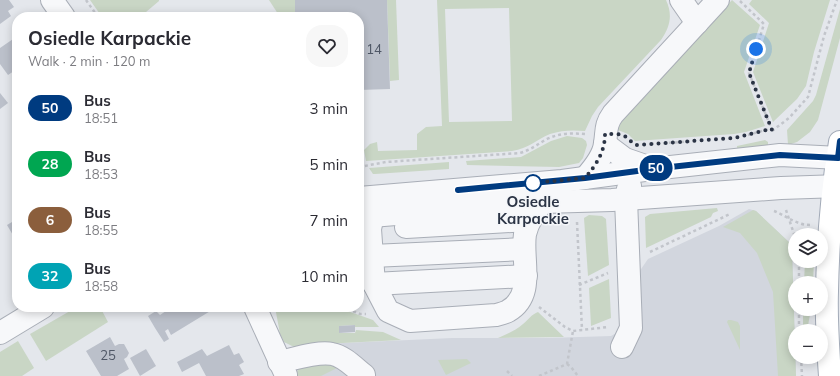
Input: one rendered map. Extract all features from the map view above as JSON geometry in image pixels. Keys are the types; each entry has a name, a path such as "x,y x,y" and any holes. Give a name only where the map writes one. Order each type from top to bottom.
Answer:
{"main road":[{"path":"830,376 827,292 830,225 837,186 839,152"}],"street":[{"path":"52,0 60,12"},
{"path":"681,0 697,23"},
{"path":"585,178 596,163 605,139 607,124 613,114 718,0"},
{"path":"605,139 624,159 652,169"},
{"path":"364,198 585,178 780,155 839,152"},
{"path":"622,347 631,328 626,199 628,189 634,181 652,169"},
{"path":"367,220 543,202 626,199 780,188 837,186"},
{"path":"367,220 374,284 388,311 410,321 496,315 508,311 517,303 524,293 526,276 524,249 526,234 530,220 543,202"},
{"path":"367,220 530,220"},
{"path":"372,256 524,249"},
{"path":"374,284 526,276"},
{"path":"0,333 35,312"},
{"path":"260,312 283,369 320,353 333,354 343,358 364,375"}],"path":[{"path":"86,0 94,12"},
{"path":"739,0 764,24 749,73 776,138 780,155"},
{"path":"747,136 766,130 772,130 789,118 808,97 824,36 837,0"},
{"path":"364,166 386,162 520,153 528,151 546,140 562,134 605,139"},
{"path":"645,144 697,141"},
{"path":"780,188 784,206 790,219 791,228"},
{"path":"771,210 805,225 830,225"},
{"path":"579,285 615,270 731,214"},
{"path":"577,217 582,330"},
{"path":"535,304 565,327 573,331 606,328 610,326"},
{"path":"355,312 360,314 370,313"},
{"path":"567,364 573,331"},
{"path":"539,376 567,364"},
{"path":"567,364 572,367 578,376"},
{"path":"801,364 802,376"},
{"path":"507,371 512,376"}],"shaded area":[{"path":"749,209 756,211 788,241 788,268 793,268 793,276 788,276 788,316 794,316 794,324 788,324 788,364 796,364 796,376 297,376 297,370 323,344 452,338 549,338 611,336 618,332 639,272 648,259 719,226"}],"green space":[{"path":"90,0 159,0 146,12 98,12"},
{"path":"269,0 295,0 295,12 277,12"},
{"path":"387,0 396,0 399,80 390,81"},
{"path":"437,0 666,0 670,21 661,40 598,107 585,131 576,130 550,134 532,144 512,151 366,161 364,150 370,144 377,142 378,151 417,150 417,134 426,127 442,126","holes":["509,8 512,121 449,122 445,9"]},
{"path":"732,0 760,25 744,72 765,126 734,134 635,141 628,134 618,130 620,123"},
{"path":"752,0 830,0 814,52 806,86 797,99 773,122 753,72 769,23 749,4"},
{"path":"840,9 840,38 818,120 810,132 797,142 788,145 787,130 813,101 816,95"},
{"path":"567,136 582,138 586,141 587,145 583,158 579,163 559,167 467,165 466,161 521,157 551,141"},
{"path":"765,140 768,142 768,148 737,149 737,146"},
{"path":"449,162 449,169 373,174 369,168"},
{"path":"717,208 718,211 713,213 711,217 646,248 645,217 650,214"},
{"path":"753,210 756,211 788,241 788,268 793,268 793,276 788,276 788,316 794,316 794,324 788,324 788,364 796,364 796,376 778,376 773,292 757,253 740,233 723,227"},
{"path":"589,215 602,216 606,219 609,265 588,276 584,218"},
{"path":"805,268 814,268 813,276 804,276"},
{"path":"609,279 611,318 591,326 589,288"},
{"path":"68,312 103,312 108,322 46,361 30,334"},
{"path":"276,312 350,312 373,320 379,327 355,327 355,325 339,326 339,333 355,333 356,330 383,332 401,340 323,344 296,348 284,342 280,334"},
{"path":"538,312 564,337 498,338 517,329"},
{"path":"803,316 810,316 808,324 803,324"},
{"path":"728,320 738,322 740,326 740,350 727,322"},
{"path":"18,341 34,368 22,376 0,376 0,352"},
{"path":"467,359 471,363 446,375 438,360"},
{"path":"327,361 337,366 337,368 321,376 296,375 299,367"}],"building":[{"path":"0,0 9,0 14,7 8,11 11,16 0,24"},
{"path":"295,0 387,0 390,89 364,90 364,12 295,12"},
{"path":"12,40 12,72 8,75 0,64 0,48"},
{"path":"0,93 8,103 0,109"},
{"path":"12,222 12,234 7,225"},
{"path":"154,312 157,312 160,315 164,312 209,312 171,335 168,329 165,331 169,339 164,342 148,316"},
{"path":"355,325 355,332 339,333 339,326"},
{"path":"110,337 115,346 124,344 129,353 124,359 129,369 117,376 101,376 86,351"},
{"path":"229,345 234,355 239,353 244,362 239,365 244,374 239,376 206,376 199,363 182,372 177,362 202,349 207,356"},
{"path":"146,349 156,366 140,376 130,358"}],"bus line":[{"name":"50","path":"458,190 562,181 652,169 780,155 838,158 840,141"}],"place":[{"name":"Osiedle Karpackie","path":"533,183"}],"route":[{"path":"533,183 585,178 601,155 605,144 605,134 624,135 632,143 637,145 734,138 747,136 766,130 772,130 749,73 756,49"}]}
